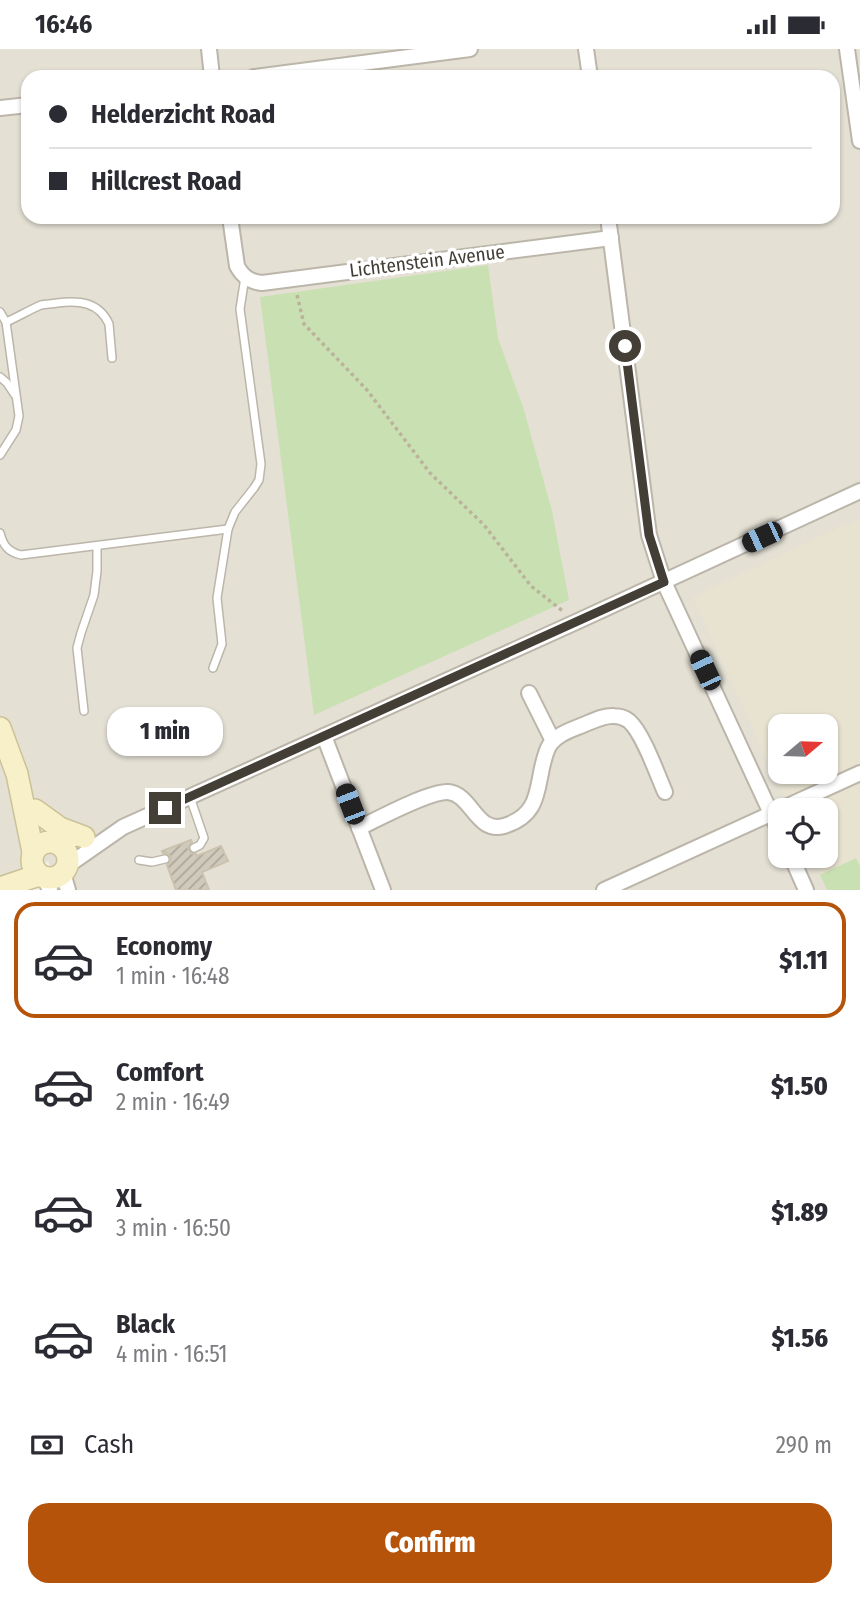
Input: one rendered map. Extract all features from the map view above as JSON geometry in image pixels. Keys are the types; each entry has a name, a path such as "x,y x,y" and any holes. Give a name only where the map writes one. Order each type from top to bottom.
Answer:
{"street":[{"path":"209,49 211,70"},
{"path":"308,70 470,49"},
{"path":"586,49 589,70"},
{"path":"847,49 860,141"},
{"path":"0,108 21,106"},
{"path":"231,224 237,267 245,277"},
{"path":"609,224 649,535 664,582 768,805"},
{"name":"Lichtenstein Avenue","path":"245,277 262,283 611,238"},
{"path":"37,877 118,830 860,491"},
{"path":"529,694 553,741"},
{"path":"359,828 428,796 449,792 465,801 484,823 493,827 516,821 532,807 547,750 553,741 567,732 612,715 630,722 639,735 665,792"},
{"path":"0,728 16,774 37,877"},
{"path":"324,736 383,890"},
{"path":"806,798 860,773"},
{"path":"16,774 56,843"},
{"path":"35,810 60,828 84,837"},
{"path":"604,890 768,816"},
{"path":"37,877 41,844 118,830"},
{"path":"796,868 806,890"}],"lane":[{"path":"213,668 222,644 218,598 228,530 234,512 254,488 261,472 240,309 245,277"},
{"path":"4,328 43,305 82,302 95,308 107,319 112,358"},
{"path":"0,312 9,345 19,416 16,430 0,455"},
{"path":"0,345 9,345"},
{"path":"0,377 10,387 16,399"},
{"path":"0,533 4,545 14,554 21,555 228,530"},
{"path":"84,711 77,648 94,595 96,546"},
{"path":"190,797 204,838 200,845 194,848"},
{"path":"139,860 152,862 164,859"}],"path":[{"path":"293,279 304,324 367,390 430,473 484,525 531,586 576,622"}],"shaded area":[{"path":"0,49 860,49 860,890 59,890 48,861 0,883"},
{"path":"860,518 860,890 827,890 817,868 838,868 838,798 785,798 778,784 838,784 838,714 768,714 768,762 693,597"}],"green space":[{"path":"488,265 498,338 524,410 552,511 569,600 314,715 260,297"},
{"path":"856,858 860,866 860,890 827,890 820,875"}],"building":[{"path":"191,840 188,848 191,853 197,856 221,846 228,861 202,872 209,890 176,890 167,865 171,857 162,851"}],"route":[{"path":"165,808 664,582 649,535 625,346"}]}
